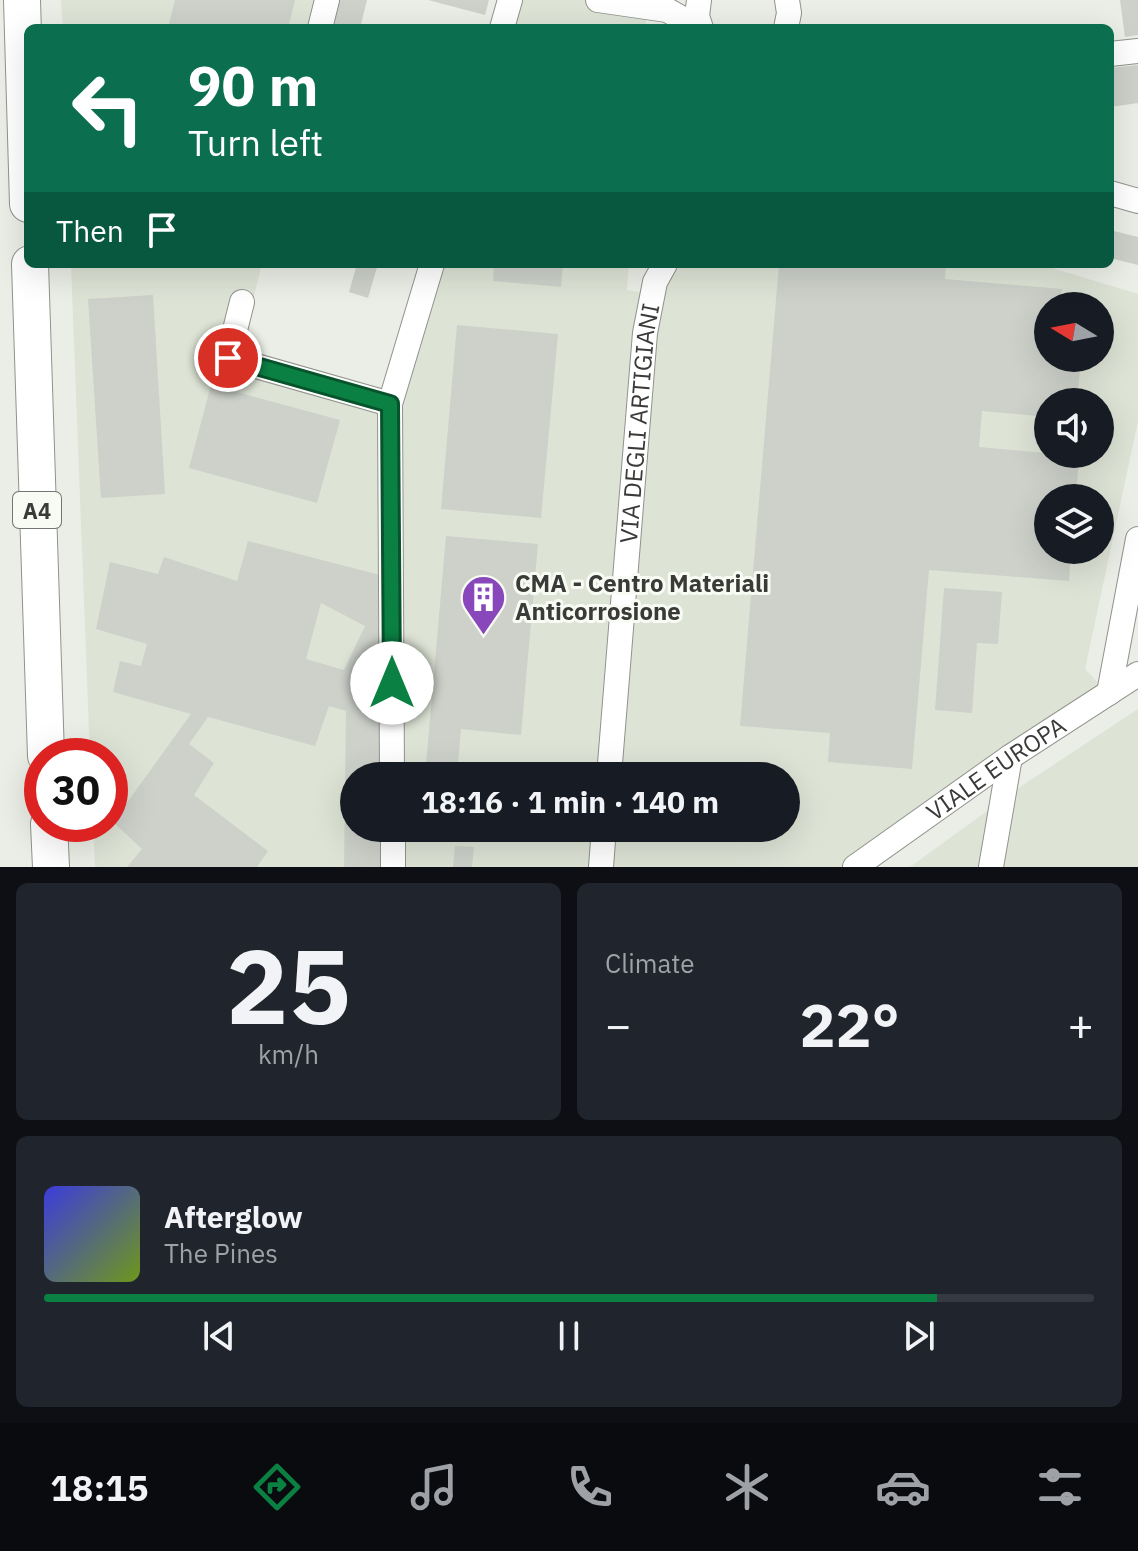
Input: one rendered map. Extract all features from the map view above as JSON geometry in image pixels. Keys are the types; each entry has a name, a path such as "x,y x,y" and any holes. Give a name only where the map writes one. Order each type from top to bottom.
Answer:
{"highway":[{"path":"22,0 24,68"},
{"name":"A4","path":"30,268 45,738"},
{"path":"50,842 51,867"}],"street":[{"path":"321,24 327,0"},
{"path":"503,24 510,0"},
{"path":"598,0 661,4 694,24"},
{"path":"699,0 699,24"},
{"path":"787,0 788,24"},
{"path":"1114,54 1138,51"},
{"path":"1114,194 1138,201"},
{"path":"392,762 390,404 431,268"},
{"name":"VIA DEGLI ARTIGIANI","path":"610,762 645,333 655,282 663,268"},
{"path":"242,302 228,358 390,404"},
{"path":"1109,693 1138,539"},
{"name":"VIALE EUROPA","path":"855,867 1010,757 1138,674"},
{"path":"991,867 1010,757"},
{"path":"393,842 393,867"},
{"path":"601,867 603,842"}],"shaded area":[{"path":"61,0 321,0 315,24 63,24"},
{"path":"508,0 610,0 646,6 646,24 500,24"},
{"path":"71,268 261,268 240,351 391,394 429,268 629,268 627,290 649,294 659,268 1052,268 1138,294 1138,421 1114,533 1114,484 1034,484 1034,564 1107,564 1085,669 1106,691 849,867 95,867 94,842 128,842 128,738 89,738"},
{"path":"1138,709 1138,867 910,867 1020,787"}],"building":[{"path":"175,0 295,0 289,24 169,24"},
{"path":"334,0 367,0 361,24 328,24"},
{"path":"428,0 489,0 485,15"},
{"path":"1120,0 1138,0 1138,35 1125,37"},
{"path":"1138,65 1138,103 1114,106 1114,68"},
{"path":"1114,231 1138,237 1138,265 1114,259"},
{"path":"356,268 377,268 368,298 349,292"},
{"path":"494,268 563,268 561,287 493,281"},
{"path":"779,268 946,268 945,279 1062,289 1062,292 1034,292 1034,372 1080,372 1078,388 1034,388 1034,416 982,411 979,447 1034,452 1034,468 1078,468 1077,484 1034,484 1034,564 1070,564 1069,581 929,570 912,769 828,762 830,733 740,726"},
{"path":"153,295 165,494 101,498 88,299"},
{"path":"457,325 558,334 541,518 441,509"},
{"path":"211,385 340,420 317,503 189,468"},
{"name":"CMA - Centro Materiali Anticorrosione","path":"446,536 538,544 521,735 461,729 458,762 426,762"},
{"path":"248,541 384,576 384,762 345,762 346,711 329,706 315,746 208,717 189,744 214,763 194,795 268,851 257,867 127,867 142,849 128,836 128,801 191,714 113,692 120,661 141,666 147,644 96,629 110,562 158,574 164,557 237,581","holes":["321,603 365,626 344,670 306,659"]},
{"path":"944,588 1002,592 998,644 977,643 972,713 935,710"},
{"path":"344,842 384,842 384,867 344,867"},
{"path":"455,846 474,847 472,867 453,867"}],"place":[{"name":"CMA - Centro Materiali Anticorrosione","path":"484,636"}],"route":[{"path":"228,358 390,404 392,683"}]}
